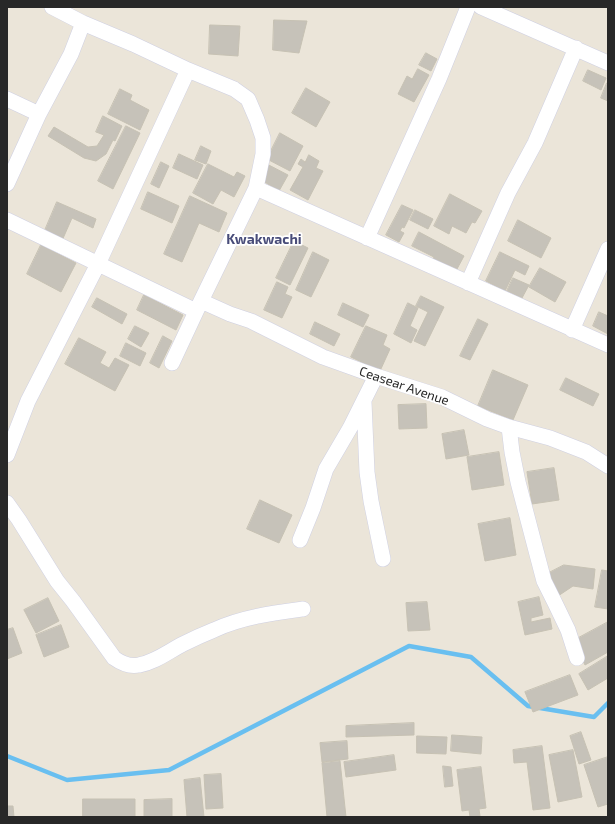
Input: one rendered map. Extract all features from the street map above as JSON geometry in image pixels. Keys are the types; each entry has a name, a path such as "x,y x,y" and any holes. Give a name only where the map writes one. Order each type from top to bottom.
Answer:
{"street":[{"path":"52,7 83,23 234,89 248,99 257,120 263,138 263,154 256,188 172,363"},
{"path":"367,238 438,79 468,7"},
{"path":"482,7 608,63"},
{"path":"7,184 38,114 71,54 83,23"},
{"path":"468,283 508,193 535,143 576,48"},
{"path":"7,455 28,401 98,264 188,70"},
{"path":"7,98 38,114"},
{"path":"256,188 608,346"},
{"name":"Ceasear Avenue","path":"7,220 98,264 199,306 251,321 322,357 442,397 487,419 509,427 550,438 586,452 608,466"},
{"path":"572,330 608,249"},
{"path":"300,540 313,508 326,469 350,428 376,376"},
{"path":"364,399 367,472 371,501 383,559"},
{"path":"509,427 518,482 544,581 568,630 577,658"},
{"path":"7,503 57,581 114,658 125,665 139,665 158,658 183,644 216,629 256,616 303,609"}],"building":[{"path":"274,20 307,21 299,53 273,50"},
{"path":"210,25 240,26 238,56 209,54"},
{"path":"426,53 437,59 431,71 419,65"},
{"path":"418,69 429,75 414,102 398,94 407,76 412,79"},
{"path":"588,70 606,78 601,90 583,81"},
{"path":"608,83 608,101 601,98"},
{"path":"306,88 330,102 316,127 292,113"},
{"path":"120,89 132,95 130,100 149,110 140,130 108,114"},
{"path":"103,116 122,126 115,141 113,140 106,154 96,161 84,158 48,136 54,127 88,147 97,146 104,135 96,132"},
{"path":"126,126 140,133 113,189 98,181"},
{"path":"280,133 303,146 290,171 267,159"},
{"path":"201,146 211,151 206,164 195,160"},
{"path":"179,154 203,165 197,179 173,168"},
{"path":"309,155 319,161 316,168 323,171 308,200 290,190 303,167 298,164 301,159 305,162"},
{"path":"161,162 169,166 159,188 151,184"},
{"path":"263,162 288,175 279,191 260,179"},
{"path":"208,164 234,177 237,172 245,176 234,197 221,190 213,204 193,193"},
{"path":"148,192 179,206 172,223 141,209"},
{"path":"450,194 482,211 475,223 472,222 466,233 452,226 449,234 434,226"},
{"path":"190,196 227,213 219,232 199,223 182,262 164,254"},
{"path":"57,202 96,219 93,228 72,218 61,243 43,235"},
{"path":"402,205 413,210 404,228 402,227 400,231 404,233 399,242 386,235"},
{"path":"415,210 433,219 428,229 410,220"},
{"path":"518,220 551,238 541,258 508,241"},
{"path":"419,232 464,256 457,269 448,265 446,269 432,262 434,257 412,246"},
{"path":"294,241 308,248 290,285 276,278"},
{"path":"41,245 76,263 61,292 27,274"},
{"path":"313,252 329,260 311,297 296,290"},
{"path":"500,252 529,266 525,275 515,270 505,291 486,281"},
{"path":"540,268 566,282 555,302 529,287"},
{"path":"513,278 529,285 522,298 507,291"},
{"path":"277,282 288,287 285,294 292,297 282,318 264,310"},
{"path":"144,295 183,315 176,330 137,310"},
{"path":"421,296 444,307 425,346 414,341 428,312 416,306"},
{"path":"97,298 127,314 122,324 92,307"},
{"path":"343,303 369,315 363,327 338,315"},
{"path":"408,303 418,308 410,326 417,330 411,343 394,334"},
{"path":"599,312 608,316 608,334 593,326"},
{"path":"478,319 488,324 470,360 460,356"},
{"path":"315,322 340,334 334,346 310,334"},
{"path":"135,326 149,333 141,347 128,339"},
{"path":"366,326 387,335 383,345 390,349 380,371 351,357"},
{"path":"163,336 172,341 159,368 150,363"},
{"path":"79,338 106,352 100,363 109,368 115,358 129,365 115,391 65,364"},
{"path":"126,343 146,353 140,366 120,356"},
{"path":"493,370 528,385 513,420 478,406"},
{"path":"566,378 599,394 593,406 560,390"},
{"path":"426,404 427,428 399,429 398,405"},
{"path":"464,430 469,455 446,459 442,434"},
{"path":"499,452 504,485 472,490 467,457"},
{"path":"554,468 559,500 532,504 527,472"},
{"path":"260,500 292,515 279,543 247,529"},
{"path":"510,518 516,555 485,561 478,524"},
{"path":"564,565 595,569 593,589 573,586 555,598 545,575"},
{"path":"602,570 608,571 608,609 595,607"},
{"path":"539,597 543,615 531,618 531,622 550,618 552,629 525,635 518,602"},
{"path":"48,598 59,621 36,633 24,610"},
{"path":"427,602 430,630 408,631 406,603"},
{"path":"608,622 608,652 585,665 573,641"},
{"path":"61,625 69,647 44,657 36,635"},
{"path":"13,628 22,653 7,659 7,630"},
{"path":"608,656 608,678 588,690 579,674"},
{"path":"570,675 578,695 533,712 525,692"},
{"path":"414,723 414,735 346,737 346,726"},
{"path":"581,732 591,760 579,764 570,736"},
{"path":"452,735 482,737 481,754 451,751"},
{"path":"417,736 447,737 446,754 417,753"},
{"path":"347,741 348,759 322,762 320,743"},
{"path":"542,746 550,808 533,810 527,762 514,763 513,750"},
{"path":"573,750 582,797 558,802 549,755"},
{"path":"394,755 396,770 346,777 344,762"},
{"path":"608,757 608,804 598,807 584,765"},
{"path":"340,761 346,817 327,817 322,763"},
{"path":"443,766 451,767 453,786 445,787"},
{"path":"481,767 486,808 479,809 480,816 470,817 469,810 462,811 457,770"},
{"path":"221,774 223,808 206,809 204,775"},
{"path":"200,778 204,817 187,817 184,780"},
{"path":"83,799 135,799 135,817 83,817"},
{"path":"172,799 172,817 144,817 144,800"},
{"path":"7,806 13,806 14,817 7,817"}],"waterway":[{"path":"7,756 67,780 169,770 409,646 471,657 528,706 594,717 608,703"}],"district":[{"name":"Kwakwachi","path":"264,239"}]}
